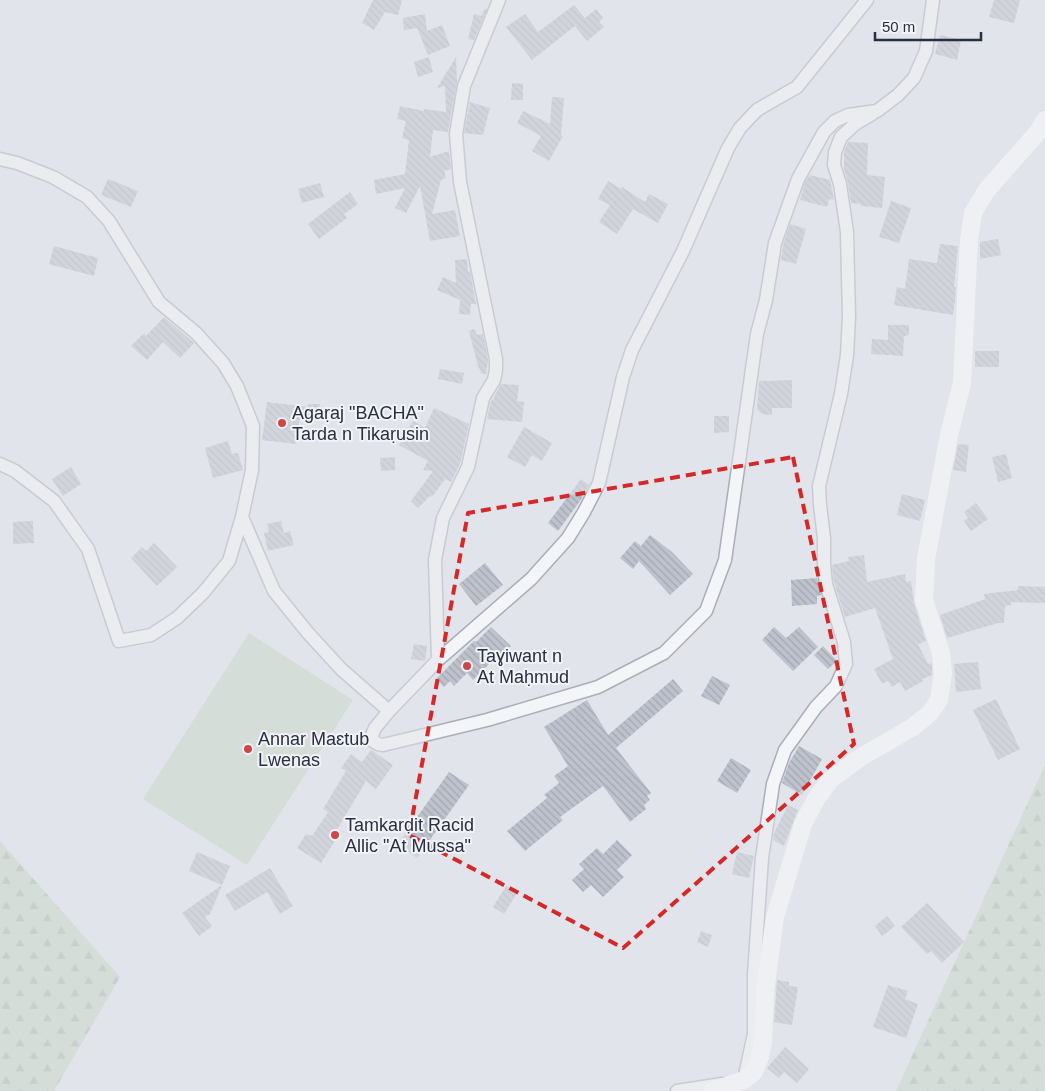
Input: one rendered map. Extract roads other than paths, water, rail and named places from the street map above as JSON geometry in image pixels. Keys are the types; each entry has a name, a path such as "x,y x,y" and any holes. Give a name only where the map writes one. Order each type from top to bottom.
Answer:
{"street":[{"path":"438,660 435,560 443,518 468,467 483,398 494,380 496,370 496,359 460,182 456,134 464,86 498,0"},
{"path":"867,0 797,86 757,110 740,128 728,148 682,252 632,350 623,377 599,483 568,538 531,579 438,660 389,711 372,734 373,740 378,744 383,745 487,720 598,687 664,653 706,611 725,560 757,334 766,300 775,243 798,179 824,132 835,122 848,115 877,111"},
{"path":"744,1080 751,1055 754,1034 754,974 762,858 773,784 785,750 816,707 836,686 846,664 844,642 826,584 819,486 847,354 849,281 847,232 840,184 834,165 835,152 841,136 855,124 877,111 898,95 914,78 926,51 933,0"},
{"path":"712,1091 744,1080 754,1072 760,1057 763,1041 765,991 775,917 804,824 816,799 831,779 861,757 913,727 930,713 939,700 943,673 941,653 924,600 926,559 947,445 962,383 969,240 973,213 986,191 1038,132 1045,120"},
{"path":"0,159 17,163 52,177 87,197 109,221 159,302 196,333 223,363 237,386 253,426 252,470 242,517 229,561 203,593 177,618 151,635 119,641 88,549 54,501 15,471 0,464"},
{"path":"242,517 274,591 340,669 389,711"},
{"path":"678,1091 744,1080"}],"place":[{"name":"Agaṛaj \"BACHA\" Tarda n Tikaṛusin","path":"282,423"},
{"name":"Taɣiwant n At Maḥmud","path":"467,666"},
{"name":"Annar Maɛtub Lwenas","path":"248,749"},
{"name":"Tamkarḍit Racid Allic \"At Mussa\"","path":"335,835"}]}
